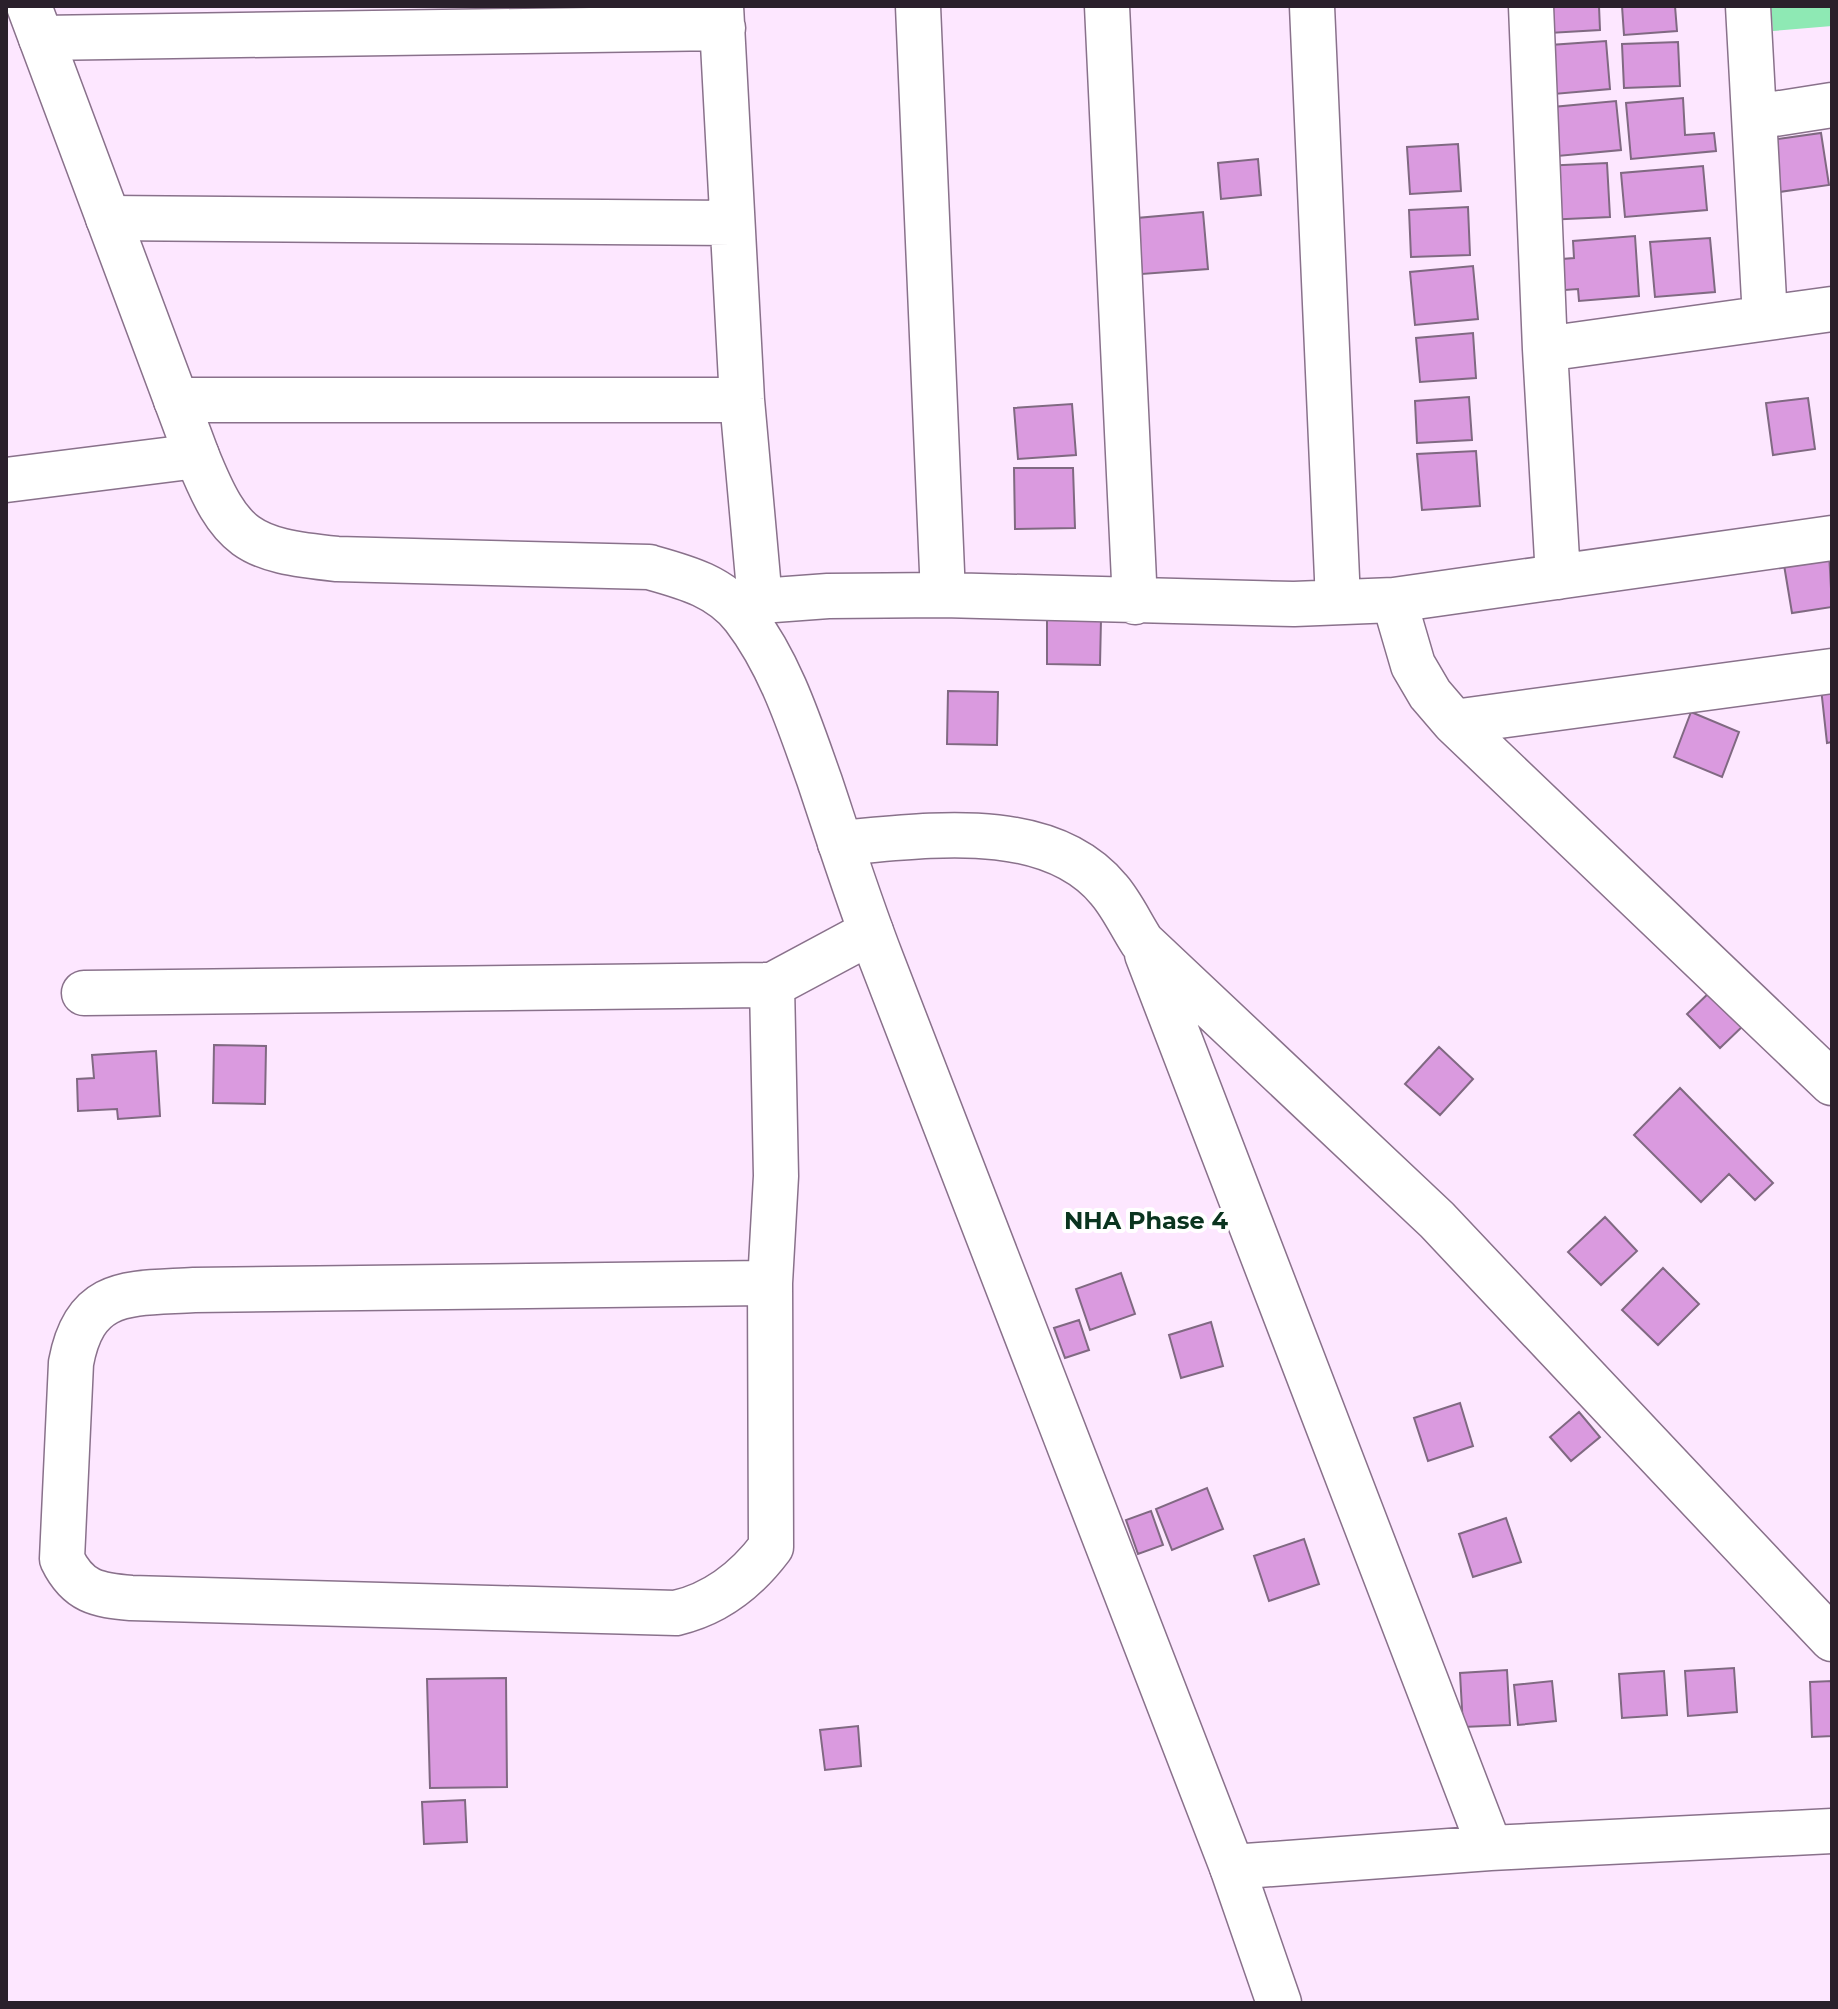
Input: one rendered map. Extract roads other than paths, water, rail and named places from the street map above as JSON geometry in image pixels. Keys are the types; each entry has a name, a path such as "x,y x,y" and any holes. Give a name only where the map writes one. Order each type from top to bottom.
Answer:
{"street":[{"path":"918,6 943,595"},
{"path":"1107,6 1135,602"},
{"path":"1312,6 1338,601"},
{"path":"1531,6 1558,577"},
{"path":"1748,6 1765,318"},
{"path":"1279,2003 1232,1867 871,932 785,689 751,608 722,17 35,22 214,499 237,530 263,547 296,555 337,559 649,567 683,576 751,608 828,596 943,595 1294,604 1394,600 1832,538"},
{"path":"1755,117 1832,105"},
{"path":"108,218 732,223"},
{"path":"1545,349 1832,309"},
{"path":"176,400 742,400"},
{"path":"6,480 197,456"},
{"path":"1394,600 1413,665 1430,694 1454,722 1832,1083"},
{"path":"1454,722 1832,671"},
{"path":"840,843 965,836 1009,839 1047,847 1079,864 1108,889 1142,942 1490,1848"},
{"path":"84,993 772,985 871,932"},
{"path":"1142,942 1437,1220 1829,1629"},
{"path":"770,1283 194,1290 132,1294 112,1300 90,1314 76,1336 71,1363 62,1559 70,1575 82,1587 103,1595 131,1598 676,1613 698,1608 752,1572 771,1547 770,1283 776,1176 772,985"},
{"path":"1232,1867 1490,1848 1832,1831"}],"district":[{"name":"NHA Phase 4","path":"1146,1220"}]}
